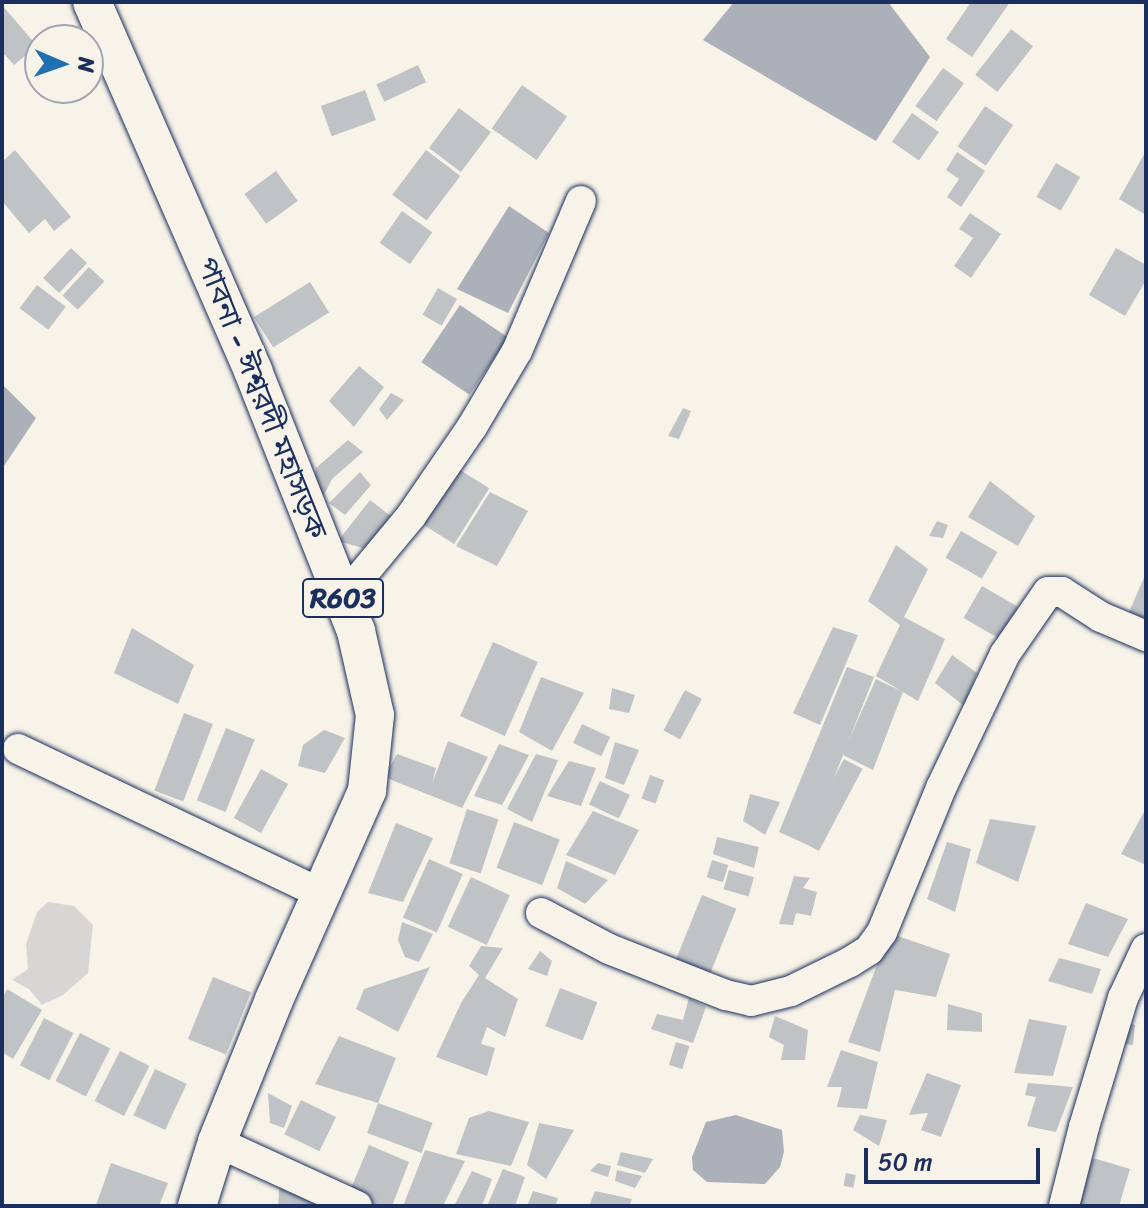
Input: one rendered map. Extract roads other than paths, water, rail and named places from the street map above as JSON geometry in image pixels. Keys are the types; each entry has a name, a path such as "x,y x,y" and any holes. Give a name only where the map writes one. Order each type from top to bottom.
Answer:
{"main road":[{"name":"পাবনা - ঈশ্বরদী মহাসড়ক","path":"92,2 253,371 356,631 375,715 367,791 217,1142 197,1206"}],"street":[{"path":"343,598 411,516 472,427 517,351 581,201"},
{"path":"541,913 609,949 726,995 751,1001 791,991 869,950 882,932 941,788 999,668 1048,592 1062,592 1101,617 1146,636"},
{"path":"18,749 322,894"},
{"path":"1064,1206 1123,998 1146,949"},
{"path":"217,1142 357,1206"}]}
